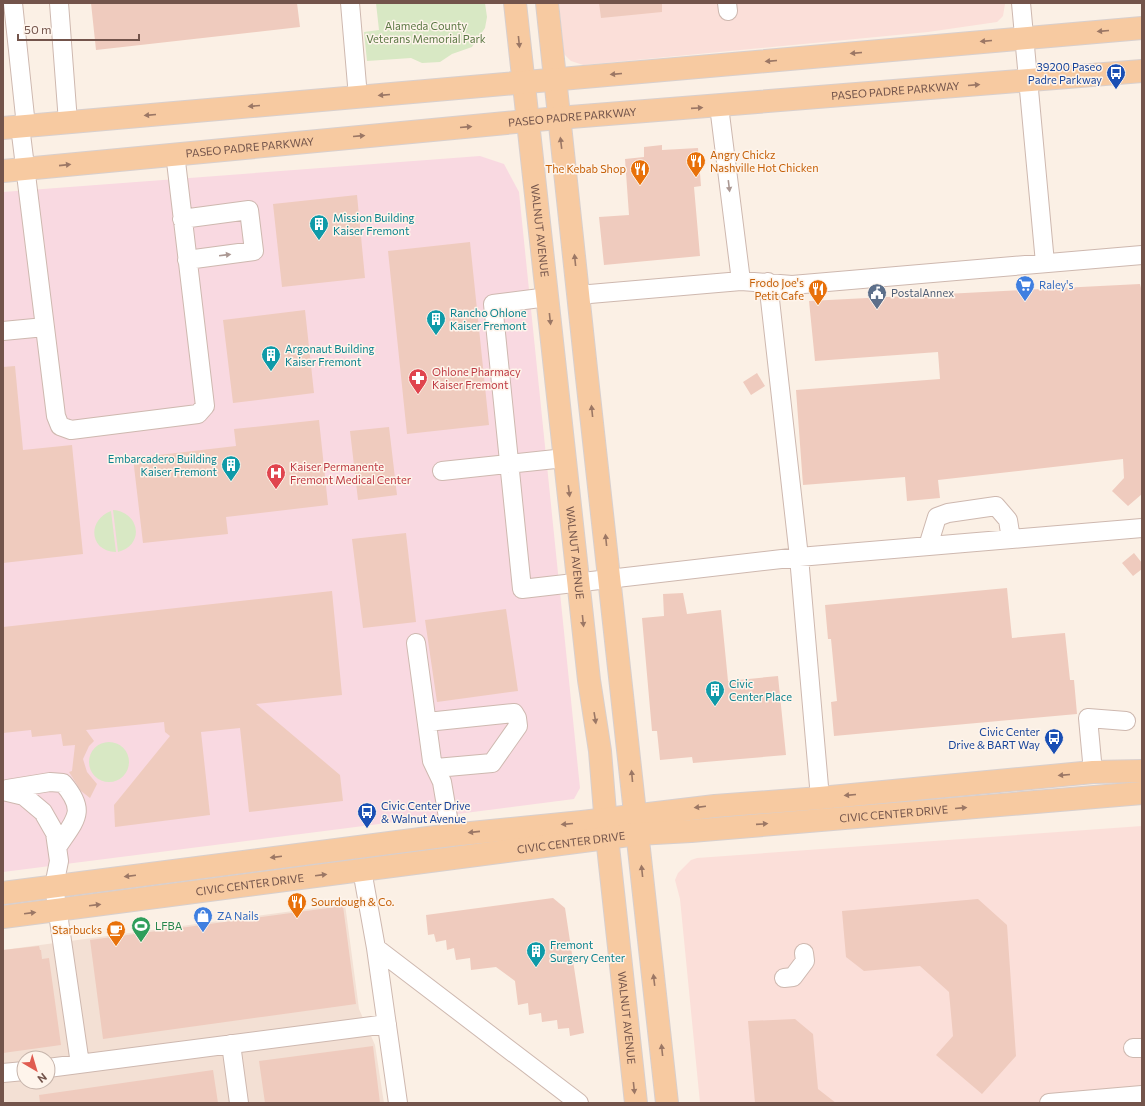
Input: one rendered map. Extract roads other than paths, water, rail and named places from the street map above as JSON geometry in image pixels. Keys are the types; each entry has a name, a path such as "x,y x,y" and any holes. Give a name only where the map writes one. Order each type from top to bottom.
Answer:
{"main road":[{"name":"WALNUT AVENUE","path":"515,3 589,680 600,751 636,1103"},
{"path":"547,3 558,118 667,1103"},
{"path":"16,126 1142,28"},
{"name":"PASEO PADRE PARKWAY","path":"3,171 175,153 558,118 1142,71"},
{"name":"CIVIC CENTER DRIVE","path":"3,917 362,870 636,824 715,806 820,798 1093,772 1142,771"},
{"name":"CIVIC CENTER DRIVE","path":"636,824 691,831 1142,793"},
{"name":"CIVIC CENTER DRIVE","path":"3,893 451,835 582,822 607,828"}],"lane":[{"path":"13,3 11,58 16,126 26,169 56,416 60,426 71,430 198,414 205,406 175,153"},
{"path":"59,3 68,122"},
{"path":"350,3 358,97"},
{"path":"1021,3 1045,263"},
{"path":"719,106 741,281"},
{"path":"182,219 249,210 254,251 187,260"},
{"path":"578,295 741,281 792,284 1142,255"},
{"path":"768,282 799,557 820,798"},
{"path":"548,297 493,304 522,589 799,557 1142,528"},
{"path":"3,331 45,327"},
{"path":"442,471 565,458"},
{"path":"928,546 937,517 948,513 996,506 1008,520 1011,539"},
{"path":"416,643 432,761 442,782 451,835"},
{"path":"427,722 514,713 518,718 518,726 492,763 436,768"},
{"path":"1093,772 1088,718 1126,721"},
{"path":"3,791 50,782 63,783 77,803 75,820 58,846"},
{"path":"3,791 24,796 43,812 55,833 59,860 54,886 80,1064"},
{"path":"362,870 376,948 398,1103"},
{"path":"376,948 579,1103"},
{"path":"784,978 792,977 805,961 804,953"},
{"path":"56,1067 387,1024"},
{"path":"230,1044 239,1103"},
{"path":"3,1074 16,1072"},
{"path":"1049,1103 1142,1096"}],"place":[{"name":"39200 Paseo Padre Parkway","path":"1116,90"},
{"name":"Angry Chickz Nashville Hot Chicken","path":"696,178"},
{"name":"The Kebab Shop","path":"640,186"},
{"name":"Mission Building Kaiser Fremont","path":"319,241"},
{"name":"Raley's","path":"1025,302"},
{"name":"Frodo Joe's Petit Cafe","path":"818,306"},
{"name":"PostalAnnex","path":"877,310"},
{"name":"Rancho Ohlone Kaiser Fremont","path":"436,336"},
{"name":"Argonaut Building Kaiser Fremont","path":"271,372"},
{"name":"Ohlone Pharmacy Kaiser Fremont","path":"418,395"},
{"name":"Embarcadero Building Kaiser Fremont","path":"231,482"},
{"name":"Kaiser Permanente Fremont Medical Center","path":"276,490"},
{"name":"Civic Center Place","path":"715,707"},
{"name":"Civic Center Drive & BART Way","path":"1054,755"},
{"name":"Civic Center Drive & Walnut Avenue","path":"367,829"},
{"name":"Sourdough & Co.","path":"297,919"},
{"name":"ZA Nails","path":"203,933"},
{"name":"LFBA","path":"141,943"},
{"name":"Starbucks","path":"116,947"},
{"name":"Fremont Surgery Center","path":"536,968"}],"park label":[{"name":"Alameda County Veterans Memorial Park","path":"426,32"}]}
